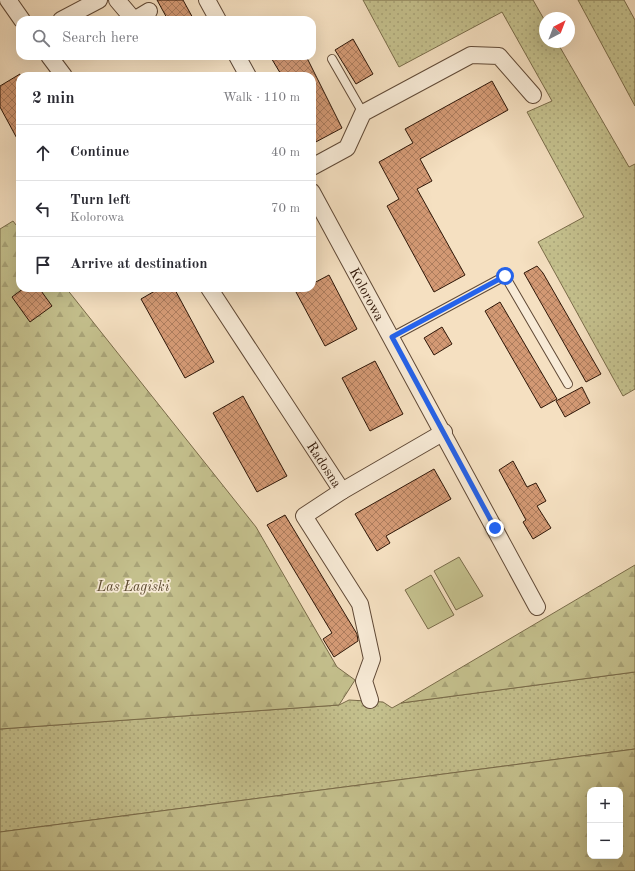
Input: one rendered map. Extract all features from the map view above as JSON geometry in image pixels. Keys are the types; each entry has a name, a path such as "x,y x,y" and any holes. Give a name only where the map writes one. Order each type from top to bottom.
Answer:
{"street":[{"path":"8,0 19,16"},
{"path":"68,16 98,0"},
{"path":"117,0 131,16"},
{"path":"207,0 216,16"},
{"path":"141,16 150,11"},
{"path":"316,165 347,148 364,113 471,55 499,56 533,95"},
{"path":"52,60 61,72"},
{"path":"239,60 246,72"},
{"name":"Kolorowa","path":"316,199 538,607"},
{"name":"Radosna","path":"213,292 342,491 304,516 360,604 372,659 364,680 370,700"},
{"path":"342,491 444,432"}],"lane":[{"path":"332,59 364,113"},
{"path":"392,337 505,276 568,384"}],"green space":[{"path":"363,0 533,0 540,12 539,48 560,48 629,167 635,164 635,389 623,396 538,242 584,217 527,112 552,101 502,12 399,67"},
{"path":"578,0 624,0 635,20 635,106"},
{"name":"Las Łagiski","path":"13,221 16,225 16,292 69,292 256,527 337,667 355,680 339,705 0,729 0,229"},
{"path":"459,557 483,596 456,610 434,571"},
{"path":"635,565 635,672 401,703"},
{"path":"431,575 454,615 428,629 405,590"},
{"path":"635,672 635,749 0,832 0,729 339,705 349,700 383,702 392,708 401,703"},
{"path":"635,749 635,871 0,871 0,832"}],"building":[{"path":"157,0 183,0 192,16 166,16"},
{"path":"353,39 373,74 356,84 335,50"},
{"path":"272,60 308,60 314,72 280,72"},
{"path":"16,76 16,137 0,107 0,86"},
{"path":"316,76 342,128 316,142"},
{"path":"492,81 508,110 420,159 432,181 417,189 465,275 434,292 387,206 399,199 379,162 413,143 405,129"},
{"path":"537,266 543,273 601,374 586,382 524,273"},
{"path":"329,275 357,329 325,346 296,292 316,292 316,282"},
{"path":"19,292 42,292 52,306 30,322 12,297"},
{"path":"153,292 176,292 214,362 185,378 141,299"},
{"path":"500,302 557,399 541,408 485,311"},
{"path":"442,327 452,344 434,355 424,338"},
{"path":"375,361 403,414 370,431 342,378"},
{"path":"582,387 590,403 565,417 556,401"},
{"path":"243,396 287,476 257,492 213,413"},
{"path":"513,461 527,487 536,483 546,501 537,506 551,528 533,539 523,522 526,520 499,470"},
{"path":"434,469 451,499 386,536 390,543 377,551 355,514"},
{"path":"285,515 357,634 358,641 334,657 323,639 332,633 267,525"}],"route":[{"path":"495,528 392,337 505,276"}]}
